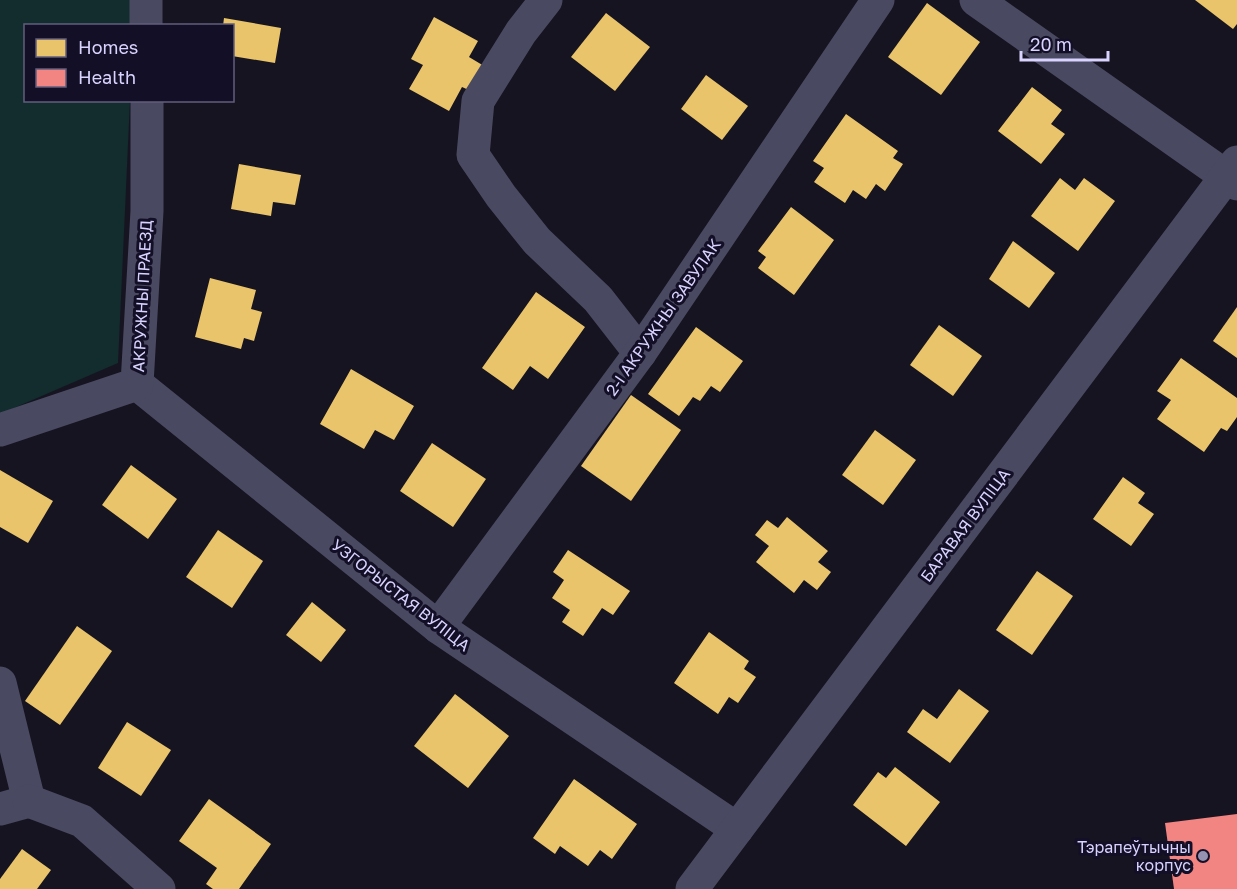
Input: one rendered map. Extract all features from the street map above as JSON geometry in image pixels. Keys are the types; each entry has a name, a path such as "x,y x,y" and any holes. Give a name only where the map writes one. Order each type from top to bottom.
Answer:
{"street":[{"path":"146,0 146,24"},
{"path":"546,0 521,32 478,101 473,155 501,196 537,241 598,299 640,353"},
{"name":"2-І АКРУЖНЫ ЗАВУЛАК","path":"438,627 640,353 878,0"},
{"path":"976,0 1233,174"},
{"name":"АКРУЖНЫ ПРАЕЗД","path":"0,430 137,384 147,211 147,102"},
{"name":"БАРАВАЯ ВУЛІЦА","path":"692,889 1233,174"},
{"name":"УЗГОРЫСТАЯ ВУЛІЦА","path":"137,384 438,627 737,829"},
{"path":"0,683 15,805 82,821 159,889"}],"green space":[{"path":"0,0 133,0 133,24 24,24 24,102 130,102 118,363 0,414"}],"building: Homes":[{"path":"1195,0 1237,0 1237,24 1233,29"},
{"path":"927,3 980,42 941,95 888,57"},
{"path":"606,13 650,47 615,91 571,57"},
{"path":"434,17 478,41 469,57 484,66 471,91 462,87 449,111 409,89 423,65 411,59"},
{"path":"224,18 281,28 275,63 234,56 234,24 223,24"},
{"path":"706,75 748,106 722,140 681,109"},
{"path":"1032,87 1062,110 1051,124 1065,134 1041,164 998,131"},
{"path":"846,114 898,151 893,158 903,164 885,191 876,184 866,199 853,190 845,203 814,182 824,168 813,161"},
{"path":"239,164 301,175 295,205 273,202 271,216 231,209"},
{"path":"1060,178 1075,190 1084,178 1115,201 1078,251 1031,216"},
{"path":"791,207 834,240 794,295 758,268 766,257 758,251"},
{"path":"1013,241 1055,273 1029,308 989,279"},
{"path":"210,278 256,290 251,309 262,312 254,341 244,338 241,349 195,337"},
{"path":"536,292 585,327 548,379 530,366 513,390 482,368"},
{"path":"1237,307 1237,358 1213,341"},
{"path":"939,325 982,356 953,396 910,365"},
{"path":"696,327 743,361 720,392 711,386 700,401 693,397 679,416 648,394"},
{"path":"1181,358 1237,398 1237,417 1227,431 1221,428 1204,452 1157,419 1171,400 1157,391"},
{"path":"351,369 414,406 394,440 375,430 364,449 320,424"},
{"path":"631,395 681,430 631,501 581,466"},
{"path":"875,430 916,460 883,505 842,475"},
{"path":"432,443 486,479 453,527 400,491"},
{"path":"131,465 177,499 148,539 102,505"},
{"path":"0,470 53,501 28,543 0,527"},
{"path":"1123,477 1145,493 1138,503 1154,514 1131,546 1093,519"},
{"path":"787,517 828,551 818,562 831,572 817,590 804,580 794,593 756,562 769,546 755,535 767,520 778,528"},
{"path":"218,530 263,561 232,608 186,577"},
{"path":"568,550 630,591 613,615 602,608 583,636 562,622 570,610 552,598 564,580 553,572"},
{"path":"1037,571 1073,596 1032,655 996,630"},
{"path":"312,602 346,630 321,662 286,635"},
{"path":"77,626 112,651 60,725 25,701"},
{"path":"709,632 749,661 744,669 756,677 738,703 729,697 718,714 674,683"},
{"path":"959,689 989,711 950,763 907,732 923,709 937,719"},
{"path":"455,694 509,736 468,788 414,746"},
{"path":"127,722 171,750 141,796 98,768"},
{"path":"895,767 940,802 906,846 853,805 878,772 886,778"},
{"path":"574,779 637,824 612,859 600,850 588,866 560,846 555,854 533,838"},
{"path":"209,799 271,844 239,889 213,889 206,884 217,868 179,841"},
{"path":"22,849 51,870 37,889 0,889 0,879"}],"building: Health":[{"name":"Тэрапеўтычны корпус","path":"1237,814 1237,889 1174,889 1165,823"}],"place":[{"name":"Тэрапеўтычны корпус","path":"1203,856"}]}
